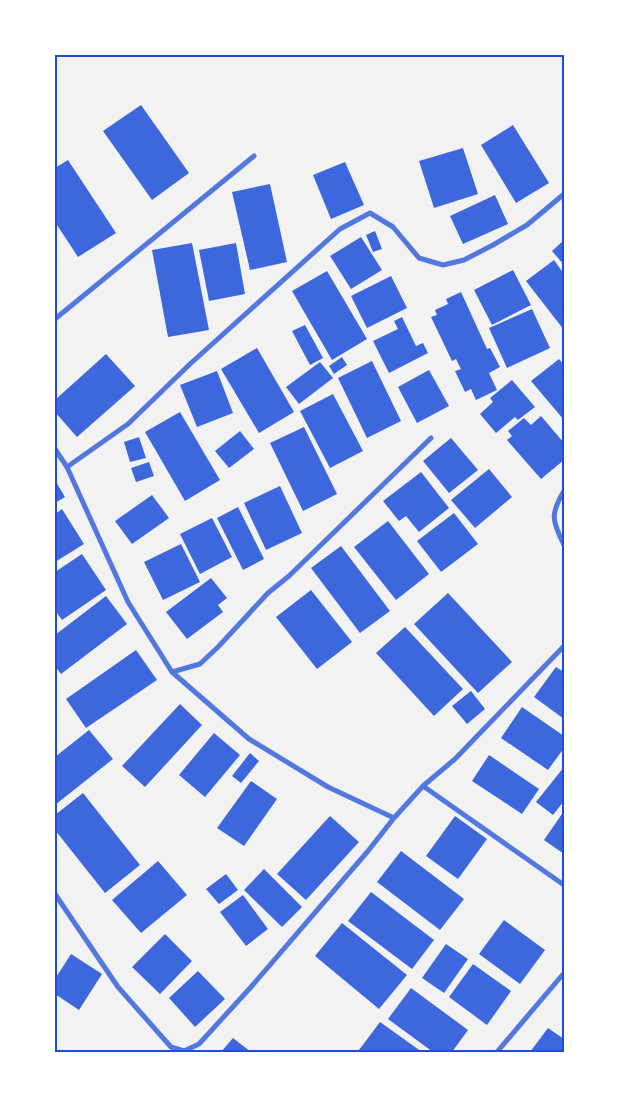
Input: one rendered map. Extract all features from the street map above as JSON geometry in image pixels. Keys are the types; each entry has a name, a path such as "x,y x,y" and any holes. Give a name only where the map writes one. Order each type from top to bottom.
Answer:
{"street":[{"path":"55,319 254,156"},
{"path":"67,467 128,424 190,364 340,229 370,213 393,227 420,258 443,265 464,260 493,245 527,225 564,194"},
{"path":"172,672 200,664 220,646 268,593 290,576 431,438"},
{"path":"55,449 67,467 128,602 172,672 249,739 328,787 394,818"},
{"path":"564,491 554,508 555,528 564,545"},
{"path":"55,894 118,987 171,1047 184,1051 199,1044 423,786 455,759 564,646"},
{"path":"423,786 564,885"},
{"path":"497,1052 564,973"}],"building":[{"path":"141,105 189,173 152,200 103,131"},
{"path":"513,125 549,183 516,203 481,145"},
{"path":"463,148 478,194 434,208 419,161"},
{"path":"68,160 116,233 78,257 55,222 55,168"},
{"path":"345,162 364,205 331,219 313,175"},
{"path":"270,184 287,262 250,270 232,192"},
{"path":"495,195 508,224 463,244 450,216"},
{"path":"375,231 382,249 373,252 366,235"},
{"path":"361,237 382,270 351,289 330,256"},
{"path":"564,240 564,265 552,251"},
{"path":"192,243 209,330 168,337 152,250"},
{"path":"236,243 245,294 209,301 199,250"},
{"path":"554,260 564,274 564,330 526,281"},
{"path":"513,270 531,305 492,325 474,290"},
{"path":"327,271 367,339 332,360 292,291"},
{"path":"391,276 407,308 367,328 351,296"},
{"path":"461,292 487,349 490,348 500,367 489,373 497,390 476,400 471,389 465,392 455,371 461,369 456,359 452,361 431,317 437,315 435,310 448,304 446,299"},
{"path":"532,309 550,348 507,368 489,328"},
{"path":"402,317 416,346 423,343 428,353 389,373 373,341 398,329 394,321"},
{"path":"305,325 323,358 310,365 292,331"},
{"path":"257,348 294,412 259,433 221,369"},
{"path":"106,354 135,386 77,437 55,412 55,400"},
{"path":"342,357 347,365 334,374 329,366"},
{"path":"559,359 564,365 564,420 531,381"},
{"path":"372,361 401,421 367,438 338,378"},
{"path":"320,362 333,378 299,404 286,387"},
{"path":"429,370 449,406 417,423 398,387"},
{"path":"217,371 233,413 197,427 180,385"},
{"path":"512,380 535,407 518,420 515,417 496,433 480,414 493,402 490,398"},
{"path":"333,394 363,451 330,468 300,411"},
{"path":"180,412 220,480 185,501 145,432"},
{"path":"541,416 564,443 564,460 541,479 507,440 512,436 508,431 524,418 531,425"},
{"path":"304,427 337,494 303,511 270,443"},
{"path":"240,431 254,449 229,468 215,451"},
{"path":"139,437 146,458 130,462 124,442"},
{"path":"451,438 478,470 449,493 423,461"},
{"path":"149,462 154,476 136,482 131,468"},
{"path":"489,469 512,497 475,528 451,500"},
{"path":"421,472 449,508 419,532 406,516 399,521 383,501"},
{"path":"55,480 65,497 55,503"},
{"path":"280,486 302,533 266,550 244,503"},
{"path":"152,495 169,518 132,544 115,521"},
{"path":"238,507 264,559 243,570 217,518"},
{"path":"62,509 84,544 55,562 55,514"},
{"path":"454,513 478,544 441,572 417,541"},
{"path":"212,518 232,557 200,574 180,534"},
{"path":"388,521 429,574 396,600 354,547"},
{"path":"181,544 200,582 163,600 144,562"},
{"path":"341,546 390,611 360,633 311,568"},
{"path":"82,554 106,590 62,620 55,610 55,572"},
{"path":"211,578 227,598 218,605 223,612 187,639 166,612"},
{"path":"311,590 352,642 317,669 276,617"},
{"path":"448,593 512,662 478,693 414,624"},
{"path":"106,596 127,624 61,674 55,666 55,635"},
{"path":"405,627 463,689 434,716 376,653"},
{"path":"136,650 157,680 86,728 66,699"},
{"path":"556,667 564,672 564,719 534,697"},
{"path":"471,691 485,709 467,724 452,706"},
{"path":"180,704 202,725 145,787 122,766"},
{"path":"522,707 564,736 564,748 548,770 501,738"},
{"path":"89,730 113,759 55,805 55,757"},
{"path":"214,733 240,755 205,797 179,775"},
{"path":"250,753 259,761 241,783 232,776"},
{"path":"489,755 539,789 522,814 472,781"},
{"path":"564,767 564,801 553,815 536,802"},
{"path":"251,781 277,799 244,846 217,828"},
{"path":"83,793 140,865 105,893 55,830 55,815"},
{"path":"564,811 564,854 544,840"},
{"path":"330,816 359,842 306,900 277,874"},
{"path":"455,816 487,839 458,879 426,856"},
{"path":"401,851 464,899 440,930 377,882"},
{"path":"158,861 187,895 141,933 112,900"},
{"path":"264,869 302,907 282,927 244,890"},
{"path":"226,874 238,890 219,904 206,889"},
{"path":"371,892 434,940 412,969 348,921"},
{"path":"243,895 268,929 246,946 220,912"},
{"path":"504,920 545,950 520,984 479,954"},
{"path":"342,923 407,975 379,1009 315,956"},
{"path":"165,934 192,961 160,994 132,967"},
{"path":"446,944 468,959 444,993 422,978"},
{"path":"71,954 102,974 79,1010 55,994 55,979"},
{"path":"473,964 511,991 487,1025 449,997"},
{"path":"198,971 225,999 195,1027 169,998"},
{"path":"411,988 468,1030 452,1052 433,1052 388,1019"},
{"path":"380,1022 422,1052 362,1052 359,1050"},
{"path":"548,1028 564,1039 564,1052 530,1052"},
{"path":"233,1038 251,1052 221,1052"}]}
